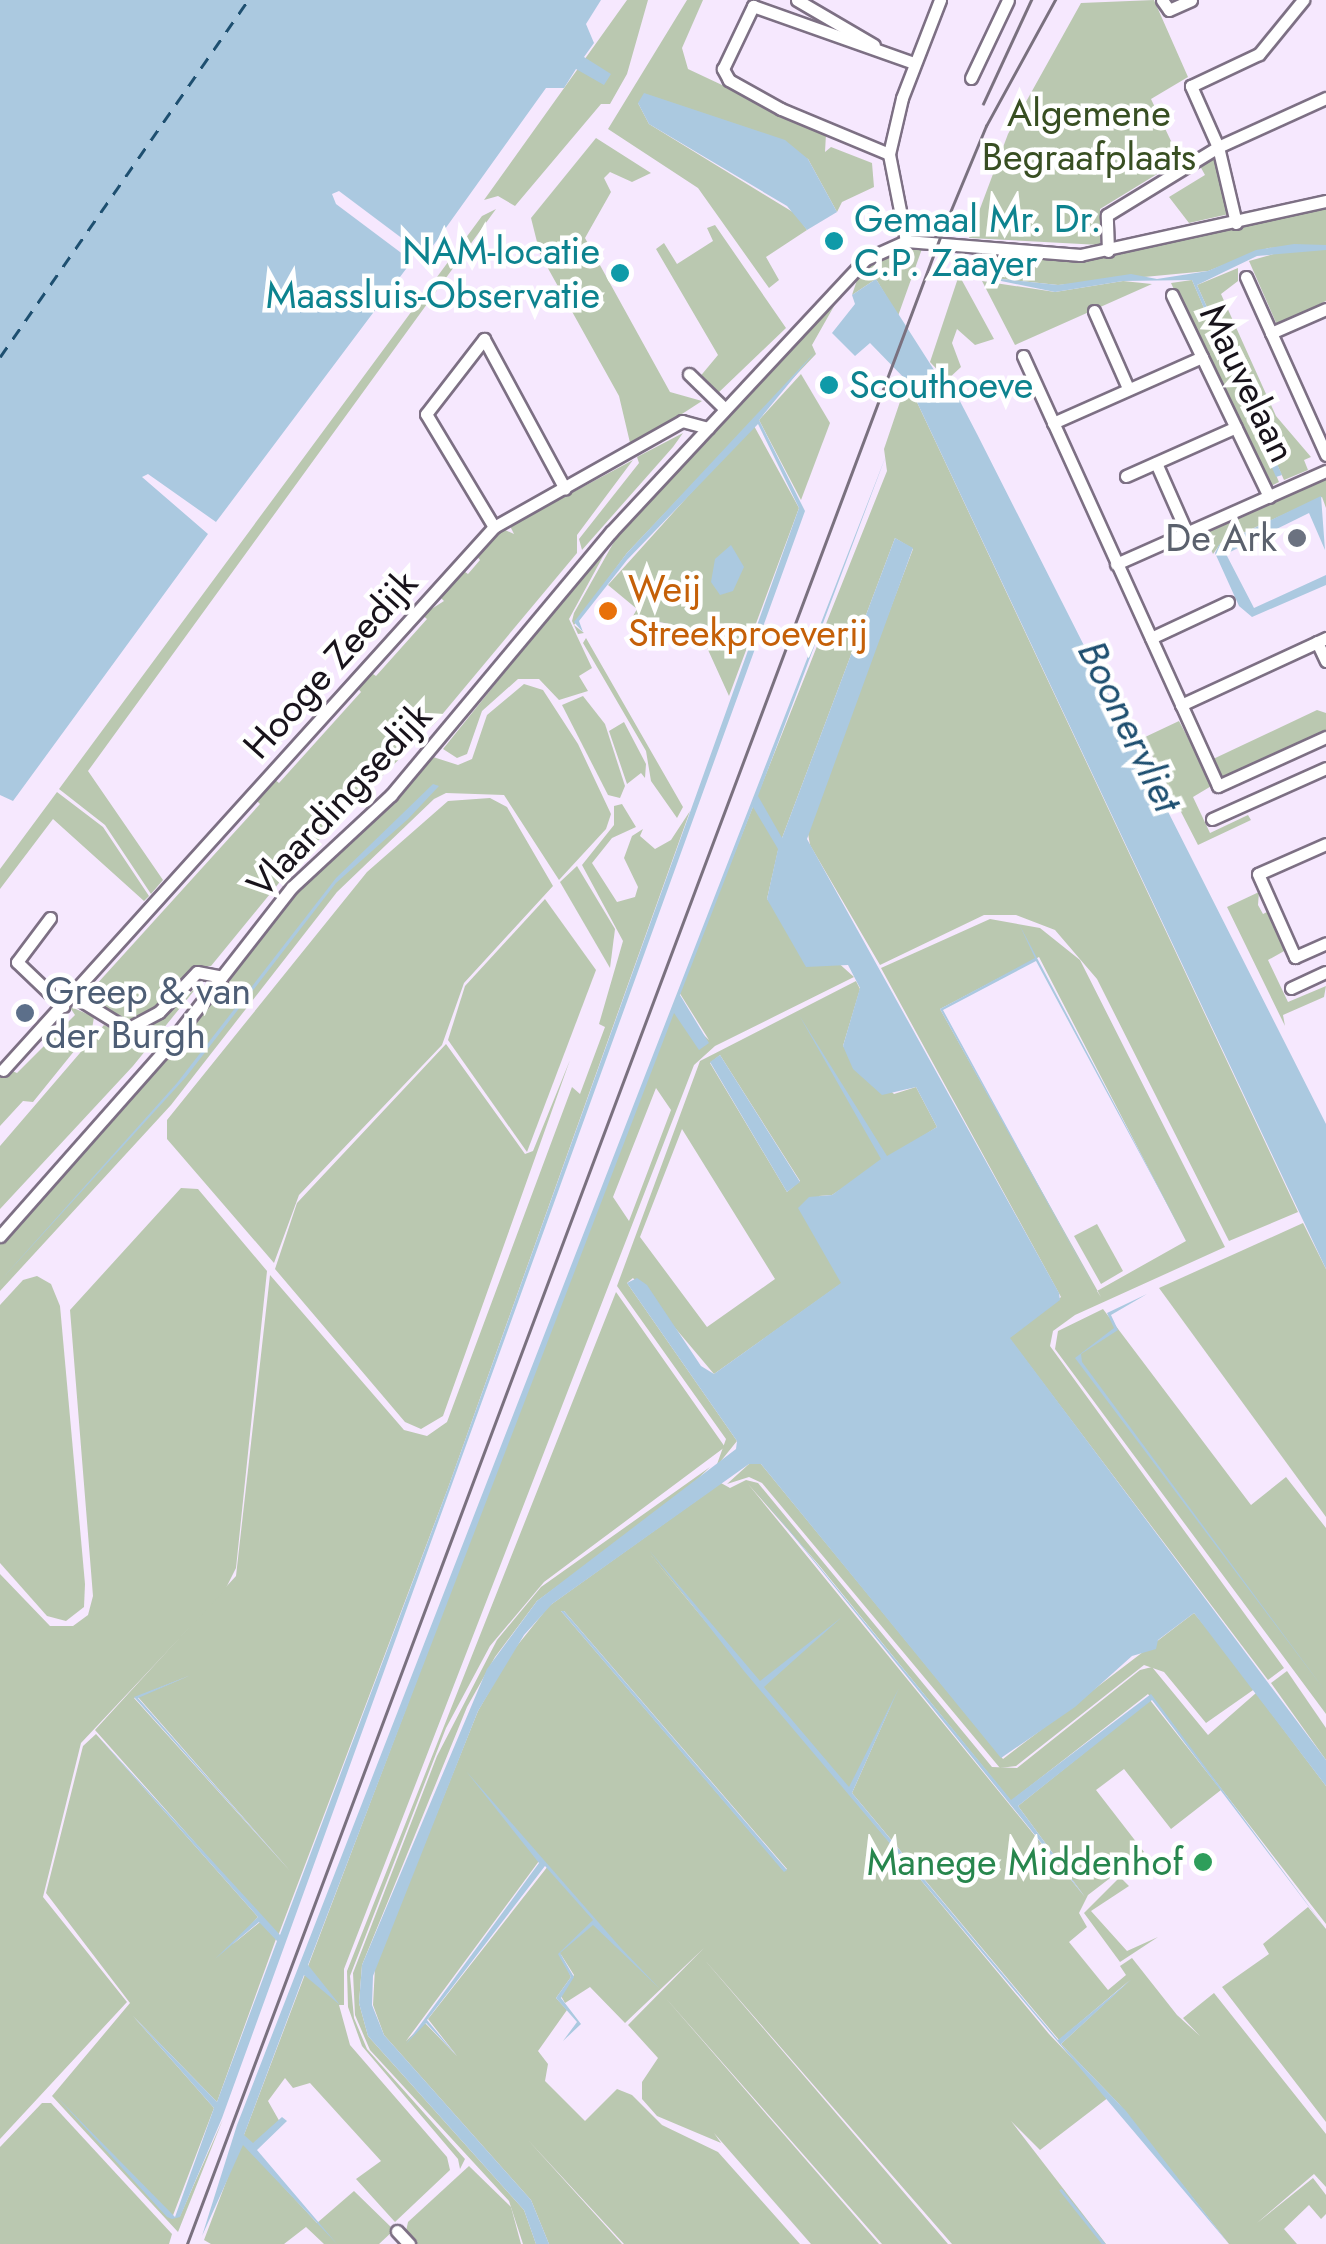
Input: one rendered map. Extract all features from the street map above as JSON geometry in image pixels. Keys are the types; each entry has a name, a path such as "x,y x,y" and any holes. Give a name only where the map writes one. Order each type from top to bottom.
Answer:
{"street":[{"path":"798,0 912,69"},
{"path":"943,0 912,69 889,154 906,241 1054,255 1108,251 1326,201"},
{"path":"971,78 1008,0"},
{"path":"1165,5 1191,0"},
{"path":"1236,224 1218,146 1192,86 1259,54 1303,0"},
{"path":"877,48 753,6 723,70 729,80 842,140 889,154"},
{"path":"1108,251 1107,215 1218,146 1326,98"},
{"name":"Vlaardingsedijk","path":"0,1236 218,982 292,887 391,795 611,532 857,267 906,241"},
{"path":"1246,277 1326,455"},
{"name":"Mauvelaan","path":"1172,294 1269,497"},
{"path":"1271,333 1326,309"},
{"path":"1094,311 1128,388"},
{"path":"494,527 426,414 484,340 565,489"},
{"path":"1023,356 1218,786 1326,737"},
{"path":"1053,423 1202,357"},
{"path":"689,374 726,409"},
{"name":"Hooge Zeedijk","path":"4,1070 494,527 688,420 703,433"},
{"path":"1126,476 1236,427"},
{"path":"1156,463 1187,533"},
{"path":"1116,564 1326,471"},
{"path":"1151,638 1228,602"},
{"path":"1181,705 1322,640 1326,661"},
{"path":"1212,818 1326,768"},
{"path":"1326,844 1258,874 1295,957 1326,943"},
{"path":"50,918 17,962 63,1006"},
{"path":"72,995 114,1026 136,1028 204,970 218,982"},
{"path":"1291,988 1326,972"},
{"path":"397,2231 409,2244"}],"green space":[{"path":"627,0 648,0 627,74 610,104 601,104 515,206 498,196 484,200"},
{"path":"687,0 703,0 682,48 688,69 826,134 825,152 831,147 872,163 874,187 842,202 837,212 808,159 638,103 649,124 796,214 807,230 766,257 779,280 769,288 698,188 608,129"},
{"name":"Algemene Begraafplaats","path":"1154,0 1188,77 1151,99 1180,160 1100,209 1100,245 969,238 1008,134 1081,3"},
{"path":"596,138 651,173 632,182 610,172 604,178 611,192 585,238 670,392 702,401 631,447 619,396 540,254 531,218"},
{"path":"1214,158 1229,214 1189,223 1169,197 1205,175 1200,166"},
{"path":"1326,207 1326,245 1268,248 1208,271 1058,285 982,277 981,252 1054,261 1109,257"},
{"path":"496,209 88,771 163,880 151,894 105,825 59,789 482,216"},
{"path":"715,225 786,328 716,395 698,379 718,355 656,249 664,243 677,264 713,241 707,228"},
{"path":"901,246 923,246 898,316 876,279 852,295 860,271"},
{"path":"1291,249 1326,250 1326,301 1277,325 1249,261"},
{"path":"1238,268 1238,281 1221,294 1276,416 1311,457 1304,460 1308,470 1284,480 1197,285"},
{"path":"959,275 994,339 975,345 957,329 952,343 961,367 947,380 930,362"},
{"path":"1192,280 1279,482 1267,488 1171,283"},
{"path":"982,281 1055,292 1123,281 1152,284 1015,345"},
{"path":"846,285 812,345 816,354 627,553 574,625 584,633 578,634 572,621 574,613 624,524"},
{"path":"801,374 830,423 801,500 759,420"},
{"path":"907,381 1298,1212 1229,1241 1097,979 1055,930 1016,915 984,915 880,965 810,845 807,828 913,549 895,538 779,846 767,899 854,977 715,1046 694,1065 344,1969 344,2005 339,2005 350,2045 447,2157 450,2170 395,2222 356,2179 381,2161 310,2083 293,2088 285,2078 268,2101 281,2124 251,2152 317,2223 354,2191 394,2230 379,2244 324,2244 306,2227 284,2244 211,2244 204,2240 673,1006 709,1040 679,992 887,471 884,449","holes":["656,1088 671,1110 629,1221 613,1197"]},
{"path":"753,424 799,508 729,696 704,641 682,627 633,616 637,609 608,585"},
{"path":"683,433 582,550 579,539 639,463 637,457"},
{"path":"633,460 577,535 577,553 435,723 292,867 211,966 196,966 163,1003 129,1024 86,999 90,983 95,986 260,804 255,799 274,779 279,783 361,692 356,686 370,672 376,676 427,619 422,615 444,601 439,596 461,569 468,574 480,560 476,555 491,538 505,530 514,534 510,526"},
{"path":"1326,478 1326,508 1322,497 1221,543 1213,554 1204,534"},
{"path":"613,538 569,619 592,668 579,676 588,691 559,700 539,679 518,679 482,711 467,754 457,758 443,749"},
{"path":"586,638 683,807 677,818 651,781 646,751 583,643"},
{"path":"524,684 543,690 578,744 611,814 606,829 559,880 504,795 446,793 434,799 337,892 171,1105 0,1291 0,1242 138,1088 302,886 430,756 458,765 472,759 487,715"},
{"path":"583,696 605,724 625,786 620,798 608,795 562,705"},
{"path":"1317,710 1326,713 1326,733 1220,780 1211,760"},
{"path":"1179,721 1213,785 1193,797 1210,833 1248,815 1251,820 1198,845 1143,738"},
{"path":"624,722 646,764 645,778 641,773 627,784 609,731"},
{"path":"57,792 103,827 149,896 144,901 53,819 0,889 0,869"},
{"path":"490,798 507,807 553,886 464,983 442,1045 299,1195 274,1263 167,1139 167,1120 367,872 448,801"},
{"path":"622,804 636,827 612,838 592,863 617,902 635,897 638,887 624,858 632,836 643,829 640,836 655,849 671,840 690,811 448,1488 278,1936 95,1730 236,1576 270,1275 404,1430 427,1436 447,1422 572,1087 580,1094 605,1027 599,1024 623,941 582,865 614,825 614,806","holes":["191,1675 138,1697 291,1872 134,1698"]},
{"path":"577,866 615,929 610,968 560,882"},
{"path":"1259,892 1258,905 1263,914 1269,911 1286,950 1268,960 1288,1002 1326,986 1324,997 1283,1015 1285,1026 1227,907"},
{"path":"545,899 596,970 527,1152 448,1040 465,986"},
{"path":"990,919 1040,928 1080,960 1225,1247 1075,1315 1053,1331 1050,1346 1284,1668 1268,1680 1009,1338 1061,1297 881,968","holes":["1039,957 1186,1241 1097,1291 940,1009"]},
{"path":"856,981 860,989 843,1046 894,1094 916,1087 937,1127 832,1195 819,1196 842,1283 714,1374 633,1278 627,1283 737,1441 716,1467 726,1439 617,1286 700,1061","holes":["720,1055 800,1181 787,1192 710,1063","682,1129 775,1279 707,1327 640,1237"]},
{"path":"197,987 133,1066 0,1209 0,1146 104,1025 124,1035 142,1031"},
{"path":"69,1006 94,1017 92,1029 33,1102 23,1101 0,1126 0,1066 17,1073 75,1015"},
{"path":"446,1044 525,1154 533,1151 570,1060 443,1416 421,1429 405,1422 275,1269 297,1203"},
{"path":"181,1188 198,1189 267,1271 236,1568 225,1590 81,1743 43,1897 127,2002 0,2139 0,1574 50,1626 73,1626 88,1615 93,1596 70,1310"},
{"path":"1303,1223 1326,1269 1326,1517 1159,1288"},
{"path":"1097,1224 1123,1271 1101,1284 1074,1236"},
{"path":"37,1276 51,1284 60,1306 85,1584 84,1607 66,1621 47,1616 0,1563 0,1305 23,1280"},
{"path":"616,1292 725,1447 544,1582 490,1646 446,1728 350,1976 354,2018 367,2049 465,2159 460,2169 458,2159 362,2046 348,2007 347,1971"},
{"path":"1103,1309 1251,1505 1286,1477 1326,1528 1326,1714 1055,1349 1058,1331"},
{"path":"749,1464 761,1464 1003,1759 1194,1613 1256,1688 1206,1723 1164,1672 1144,1665 1016,1766 1000,1768 762,1483 749,1477 727,1484"},
{"path":"710,1467 676,1500 537,1601 495,1657 467,1707 362,1965 359,2003 368,2036 524,2210 536,2244 523,2244 509,2201 370,2050 355,2015 353,1973 437,1756 497,1640 541,1587"},
{"path":"746,1480 758,1483 992,1767 1017,1768 1140,1670 1152,1667 1208,1735 1256,1693 1326,1786 1326,1924 1148,1694 1011,1801 748,1484 1085,1897 1018,1806 1150,1700 1221,1790 1171,1829 1124,1769 1096,1790 1144,1852 1088,1895 1079,1913 1087,1927 1069,1942 1108,1990 1126,1975 1120,1966 1132,1958 1177,2015 1200,2036 1183,2018 1214,1993 1326,2134 1326,2187 1314,2174 1257,2223 1313,2178 1326,2195 1326,2214 1321,2219 1309,2205 1284,2229 1297,2244 1229,2244 1119,2104 1061,2044 1130,1980 1059,2040 852,1793 893,1701 849,1792 647,1551 1049,2034 1109,2097 1040,2150 1011,2121 1106,2244 952,2244 703,1958 948,2244 882,2244 663,1995 879,2244 811,2244 714,2133 721,2143 657,2116 642,2099 642,2082 658,2058 628,2025 704,1948 625,2023 590,1987 565,2003 561,1996 574,1975 560,1953 571,1977 556,1998 567,2010 538,2051 548,2064 545,2081 585,2121 617,2089 632,2095 662,2125 718,2152 800,2244 624,2244 528,2140 622,2244 549,2244 531,2200 384,2035 373,2005 375,1967 478,1711 512,1652 549,1606 721,1483 730,1488","holes":["564,1611 787,1869 784,1871","539,1861 548,1866 428,2019 457,2056 425,2023 406,2041"]},
{"path":"1287,1671 1326,1728 1326,1760 1271,1683"},
{"path":"96,1734 258,1917 233,1944 260,1922 276,1939 217,2102 133,2016 214,2108 172,2218 180,2216 223,2119 178,2232 52,2096 130,2003 46,1893 83,1746"},
{"path":"1120,1877 1129,1886 1091,1911 1127,1951 1158,1937 1120,1962 1084,1913"},
{"path":"1308,1907 1326,1929 1326,2122 1222,1987 1269,1954 1263,1944"},
{"path":"42,2103 51,2103 172,2234 169,2244 0,2244 0,2147"},
{"path":"469,2166 511,2207 521,2244 412,2244 405,2236 408,2222"}],"water":[{"path":"0,0 601,0 586,24 594,43 584,57 611,74 604,85 576,69 564,88 546,88 430,250 415,248 339,191 332,194 336,204 412,261 216,522 148,474 142,477 208,534 13,801 0,795"},
{"path":"644,93 785,140 808,159 837,212 807,230 787,206 649,124 638,103"},
{"path":"1294,244 1326,245 1326,250 1257,256 1197,285 1282,475 1276,477 1192,280 1123,281 1055,292 982,277 1058,285 1131,274 1157,279 1208,271 1256,250"},
{"path":"876,279 936,373 950,382 1326,1124 1326,1269 907,381 870,343 855,356 832,333 855,304 852,295"},
{"path":"815,352 759,420 805,511 222,2118 180,2217 172,2219 57,2097 175,2217 214,2108 133,2016 217,2102 277,1941 259,1922 215,1959 258,1917 95,1733 280,1935 448,1488 799,508 758,424 627,560 579,621 583,632 574,622 627,553"},
{"path":"887,453 758,796 782,838 895,538 913,548 807,839 1059,1293 1060,1300 1010,1338 1326,1760 1326,1786 1194,1613 1158,1640 1156,1649 1132,1656 1075,1707 1001,1758 761,1464 749,1464 552,1604 524,1635 478,1711 373,1976 372,2005 384,2035 531,2200 549,2244 536,2244 524,2210 368,2036 359,2003 362,1965 487,1669 537,1601 736,1449 737,1441 627,1283 637,1278 647,1285 701,1366 714,1374 841,1283 798,1208 809,1197 832,1195 881,1159 799,1015 887,1156 937,1127 916,1087 882,1095 853,1069 843,1046 860,988 848,965 806,967 767,899 778,849 753,807 680,995 709,1043 699,1050 674,1013 308,1965 340,2005 304,1975 244,2135 253,2143 282,2117 287,2121 257,2150 337,2244 243,2145 202,2236 237,2125"},
{"path":"1321,496 1325,550 1309,513 1226,554 1254,608 1326,575 1326,585 1252,617 1239,606 1215,553 1219,545"},
{"path":"731,545 744,567 733,591 720,595 711,582 715,559"},
{"path":"433,784 439,786 408,819 336,883 186,1077 0,1281 177,1083 336,878"},
{"path":"1019,924 1195,1256 1036,961 943,1010 1100,1298 940,1009 1035,958"},
{"path":"720,1055 800,1182 787,1192 710,1062"},
{"path":"1147,1294 1111,1315 1118,1330 1081,1354 1082,1362 1326,1692 1075,1358 1114,1328 1107,1313"},
{"path":"749,1481 1011,1800 1151,1694 1326,1929 1152,1700 1018,1806 1085,1897"},
{"path":"649,1550 760,1681 842,1617 764,1687 849,1787 899,1688 852,1793 1058,2040 1132,1979 1061,2044 1126,2111 1229,2244 744,1671"},
{"path":"564,1611 787,1870 784,1872"},
{"path":"191,1675 138,1698 291,1872 134,1697"},
{"path":"466,1771 660,1989 593,1925 560,1953 574,1977 561,1998 581,2024 563,2041 577,2022 556,1998 571,1977 558,1954 593,1920 545,1866 427,2020 457,2056 426,2023 406,2044 539,1863"}],"waterway":[{"path":"1061,2190 1104,2244"}],"ferry route":[{"path":"0,357 248,0"}],"tram line":[{"path":"983,104 1031,0"},
{"path":"187,2244 946,222 986,126 1055,0"}],"place":[{"name":"Gemaal Mr. Dr. C.P. Zaayer","path":"834,241"},
{"name":"NAM-locatie Maassluis-Observatie","path":"620,273"},
{"name":"Scouthoeve","path":"829,385"},
{"name":"De Ark","path":"1297,538"},
{"name":"Weij Streekproeverij","path":"608,611"},
{"name":"Greep & van der Burgh","path":"25,1013"},
{"name":"Manege Middenhof","path":"1203,1862"}],"water label":[{"name":"Boonervliet","path":"1130,726"}]}
